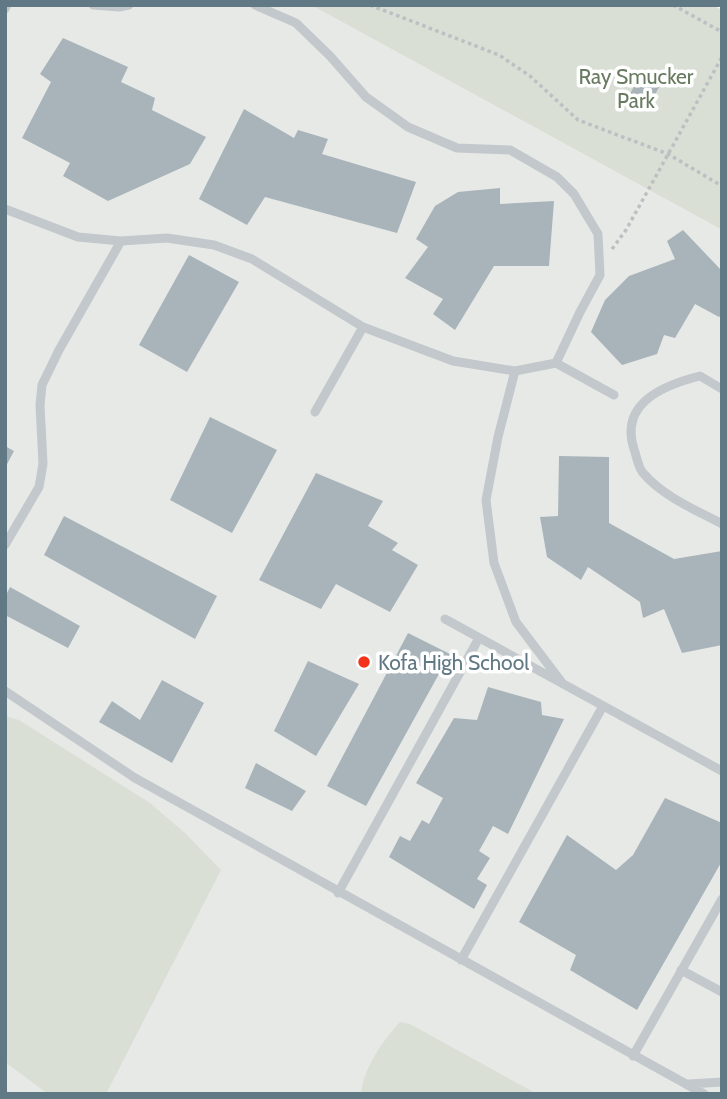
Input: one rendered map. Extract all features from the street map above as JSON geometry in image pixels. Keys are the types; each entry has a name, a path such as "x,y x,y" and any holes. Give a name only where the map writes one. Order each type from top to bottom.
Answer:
{"lane":[{"path":"93,5 129,5"},
{"path":"254,5 296,23 366,97 408,127 457,148 510,150 557,177 575,194 598,234 600,275 556,363"},
{"path":"5,209 78,237 121,242 167,238 214,245 252,259 363,327 453,361 515,371 556,363 614,394"},
{"path":"5,545 39,487 43,464 40,405 42,386 59,350 121,242"},
{"path":"315,412 363,327"},
{"path":"515,371 498,437 486,500 494,563 516,622 563,684"},
{"path":"722,389 700,376 671,384 641,403 635,414 631,439 642,473 673,498 722,524"},
{"path":"445,619 722,771"},
{"path":"338,892 479,638"},
{"path":"5,691 135,778 704,1094"},
{"path":"461,960 603,706"},
{"path":"634,1056 722,899"},
{"path":"681,970 722,992"},
{"path":"686,1084 722,1083"}],"path":[{"path":"370,5 499,55 530,76 578,120 668,154 722,186"},
{"path":"673,5 722,32"},
{"path":"600,264 625,230 722,57"}],"shaded area":[{"name":"Kofa High School","path":"5,5 311,5 722,230 722,1094 5,1094"}],"green space":[{"name":"Ray Smucker Park","path":"311,5 713,5 722,10 722,230"},
{"path":"5,716 19,720 150,803 185,833 221,870 106,1094 48,1094 5,1062"},
{"path":"400,1022 410,1024 537,1094 361,1094 375,1055"}],"building":[{"path":"63,38 128,67 121,82 155,98 152,110 206,137 190,164 108,201 63,176 70,163 22,138 51,82 40,74"},
{"path":"642,71 662,82 649,105 630,94"},
{"path":"244,109 294,138 298,130 328,139 322,154 416,182 397,233 265,197 247,225 199,199"},
{"path":"500,188 500,204 554,201 549,266 494,266 455,330 433,314 443,299 405,278 428,247 416,239 435,206 458,192"},
{"path":"683,230 722,271 722,315 719,317 695,304 675,338 664,335 657,354 622,365 591,332 605,300 629,276 675,259 667,241"},
{"path":"189,255 239,282 187,372 139,345"},
{"path":"210,417 277,450 232,533 170,500"},
{"path":"5,446 14,451 5,468"},
{"path":"559,456 609,457 609,523 674,559 722,551 722,645 682,653 664,609 643,618 640,602 588,567 581,580 547,557 540,517 558,516"},
{"path":"316,473 383,501 368,526 398,543 392,550 418,565 390,612 336,584 321,609 259,580"},
{"path":"64,516 217,596 195,639 44,555"},
{"path":"10,587 80,626 68,648 5,615 5,597"},
{"path":"408,633 450,654 366,806 327,786"},
{"path":"308,661 359,684 316,756 274,731"},
{"path":"162,680 204,703 172,763 99,722 112,701 140,720"},
{"path":"488,687 541,702 542,715 564,719 508,834 493,826 479,851 490,858 477,879 487,885 474,909 389,857 400,836 410,841 422,820 429,824 443,798 416,783 454,718 477,720"},
{"path":"256,763 306,791 292,811 245,788"},
{"path":"665,798 722,823 722,861 637,1010 570,970 576,955 519,922 567,835 616,870 633,855"}],"place":[{"name":"Kofa High School","path":"364,662"}]}
